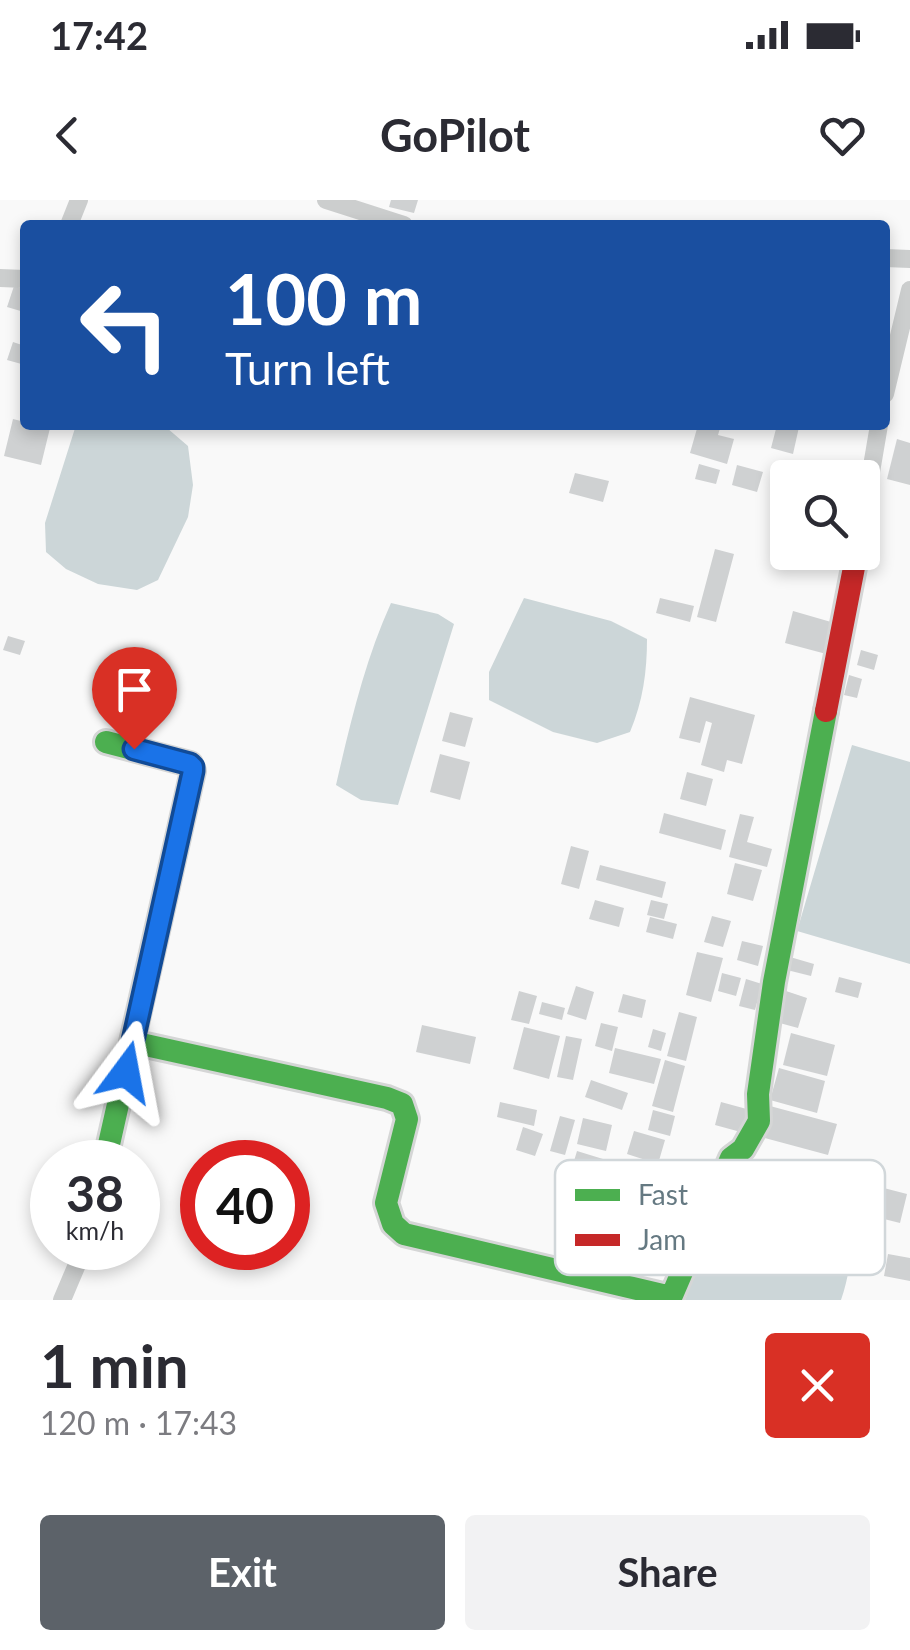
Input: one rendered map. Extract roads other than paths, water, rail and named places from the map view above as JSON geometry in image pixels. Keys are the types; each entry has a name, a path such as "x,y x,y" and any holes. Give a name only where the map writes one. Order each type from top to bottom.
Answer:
{"street":[{"path":"326,200 388,220"},
{"path":"890,373 910,290"},
{"path":"873,460 878,430"},
{"path":"730,1160 743,1148 759,1120 758,1094 774,982 854,570"},
{"path":"106,742 193,767 110,1140"},
{"path":"132,1042 402,1104 407,1119 386,1203 393,1224 404,1234 555,1270"},
{"path":"62,1300 75,1270"},
{"path":"574,1275 670,1298 680,1275"}]}
